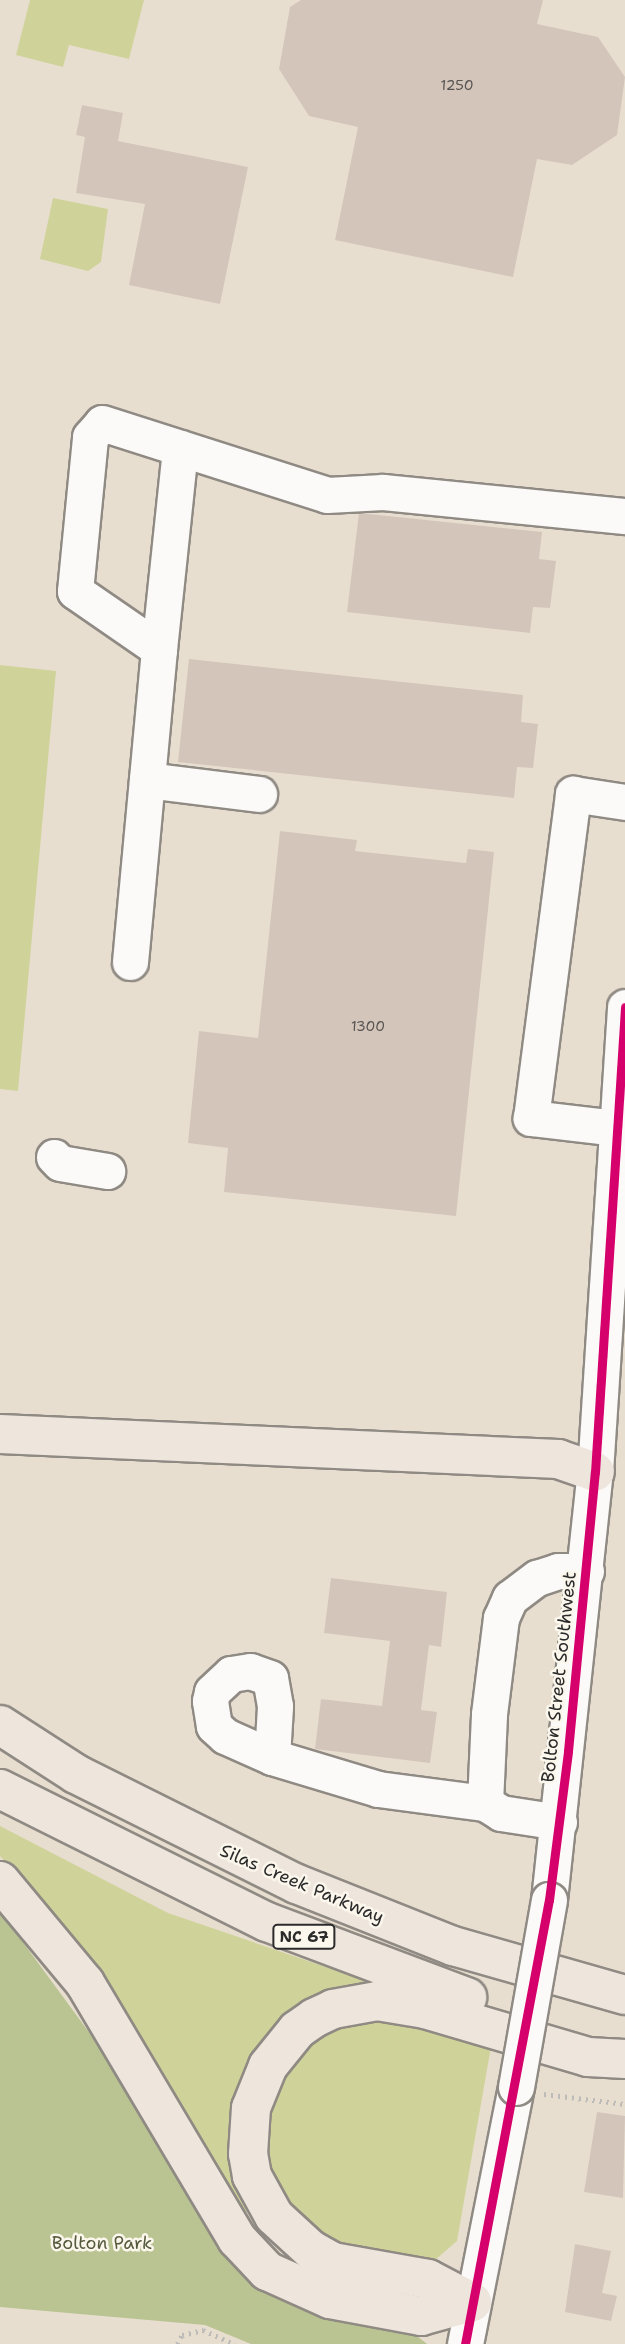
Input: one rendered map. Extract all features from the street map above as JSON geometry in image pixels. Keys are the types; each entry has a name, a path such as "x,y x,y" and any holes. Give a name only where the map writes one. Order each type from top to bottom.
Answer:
{"main road":[{"path":"0,1434 558,1459 595,1472"},
{"path":"0,1460 556,1482 595,1472"},
{"path":"0,1700 34,1724 76,1774"},
{"name":"Silas Creek Parkway","path":"0,1725 76,1774 206,1843 309,1889 453,1946 625,1995"},
{"name":"NC 67","path":"0,1789 267,1922 478,2001 625,2043"},
{"path":"0,1881 85,1983 237,2239 267,2271 330,2299 421,2316 472,2302"},
{"path":"472,2302 428,2279 333,2262 311,2250 274,2216 252,2176 248,2154 251,2108 268,2066 297,2029 314,2018 355,2003 377,2001 425,2009 588,2057 625,2059"}],"street":[{"path":"159,649 75,592 90,437 102,423 327,495 383,492 625,516"},
{"path":"130,962 180,448"},
{"path":"147,780 259,794"},
{"path":"617,1128 531,1118 573,794 625,802"},
{"name":"Bolton Street Southwest","path":"465,2344 516,2087 549,1900 559,1822 595,1472 625,1007"},
{"path":"54,1157 60,1163 107,1171"},
{"path":"485,1803 489,1714 505,1608 510,1598 537,1578 558,1571 586,1571"},
{"path":"272,1757 378,1789 485,1803 501,1813 559,1822"}],"path":[{"path":"516,2087 625,2105"},
{"path":"177,2344 182,2334 204,2330 235,2344"}],"green space":[{"path":"30,0 144,0 129,59 69,45 63,67 16,55"},
{"path":"53,198 108,209 101,262 88,271 40,259"},
{"path":"0,665 56,671 18,1091 0,1089"},
{"path":"0,1826 168,1913 393,1990 280,2028 256,2205 238,2217 29,1889 0,1856"},
{"name":"Bolton Park","path":"0,1911 113,2065 233,2258 412,2332 427,2344 251,2344 205,2325 0,2307"},
{"path":"373,2011 492,2041 457,2241 434,2261 414,2265 321,2241 280,2199 263,2150 271,2098 282,2072 315,2035"}],"building":[{"path":"301,0 543,0 537,24 598,37 625,77 617,135 572,165 537,159 513,277 335,240 358,127 309,116 279,69 290,7"},
{"path":"82,105 123,113 118,141 248,167 220,304 129,285 145,204 76,193 85,137 76,135"},
{"path":"359,513 542,532 539,559 556,561 550,608 533,607 530,633 347,612"},
{"path":"189,659 523,695 521,722 538,724 533,768 517,767 514,798 178,762"},
{"path":"280,831 357,840 355,851 466,863 468,849 494,852 456,1216 224,1192 228,1148 188,1143 199,1031 258,1038"},
{"path":"331,1578 447,1592 441,1647 429,1645 421,1710 437,1712 430,1763 315,1749 321,1699 382,1706 390,1641 324,1633"},
{"path":"597,2112 625,2116 623,2198 584,2192"},
{"path":"575,2244 611,2251 602,2293 617,2296 611,2321 565,2312"}],"cycle path":[{"path":"465,2344 549,1900 568,1751 595,1472 625,1007"}]}
